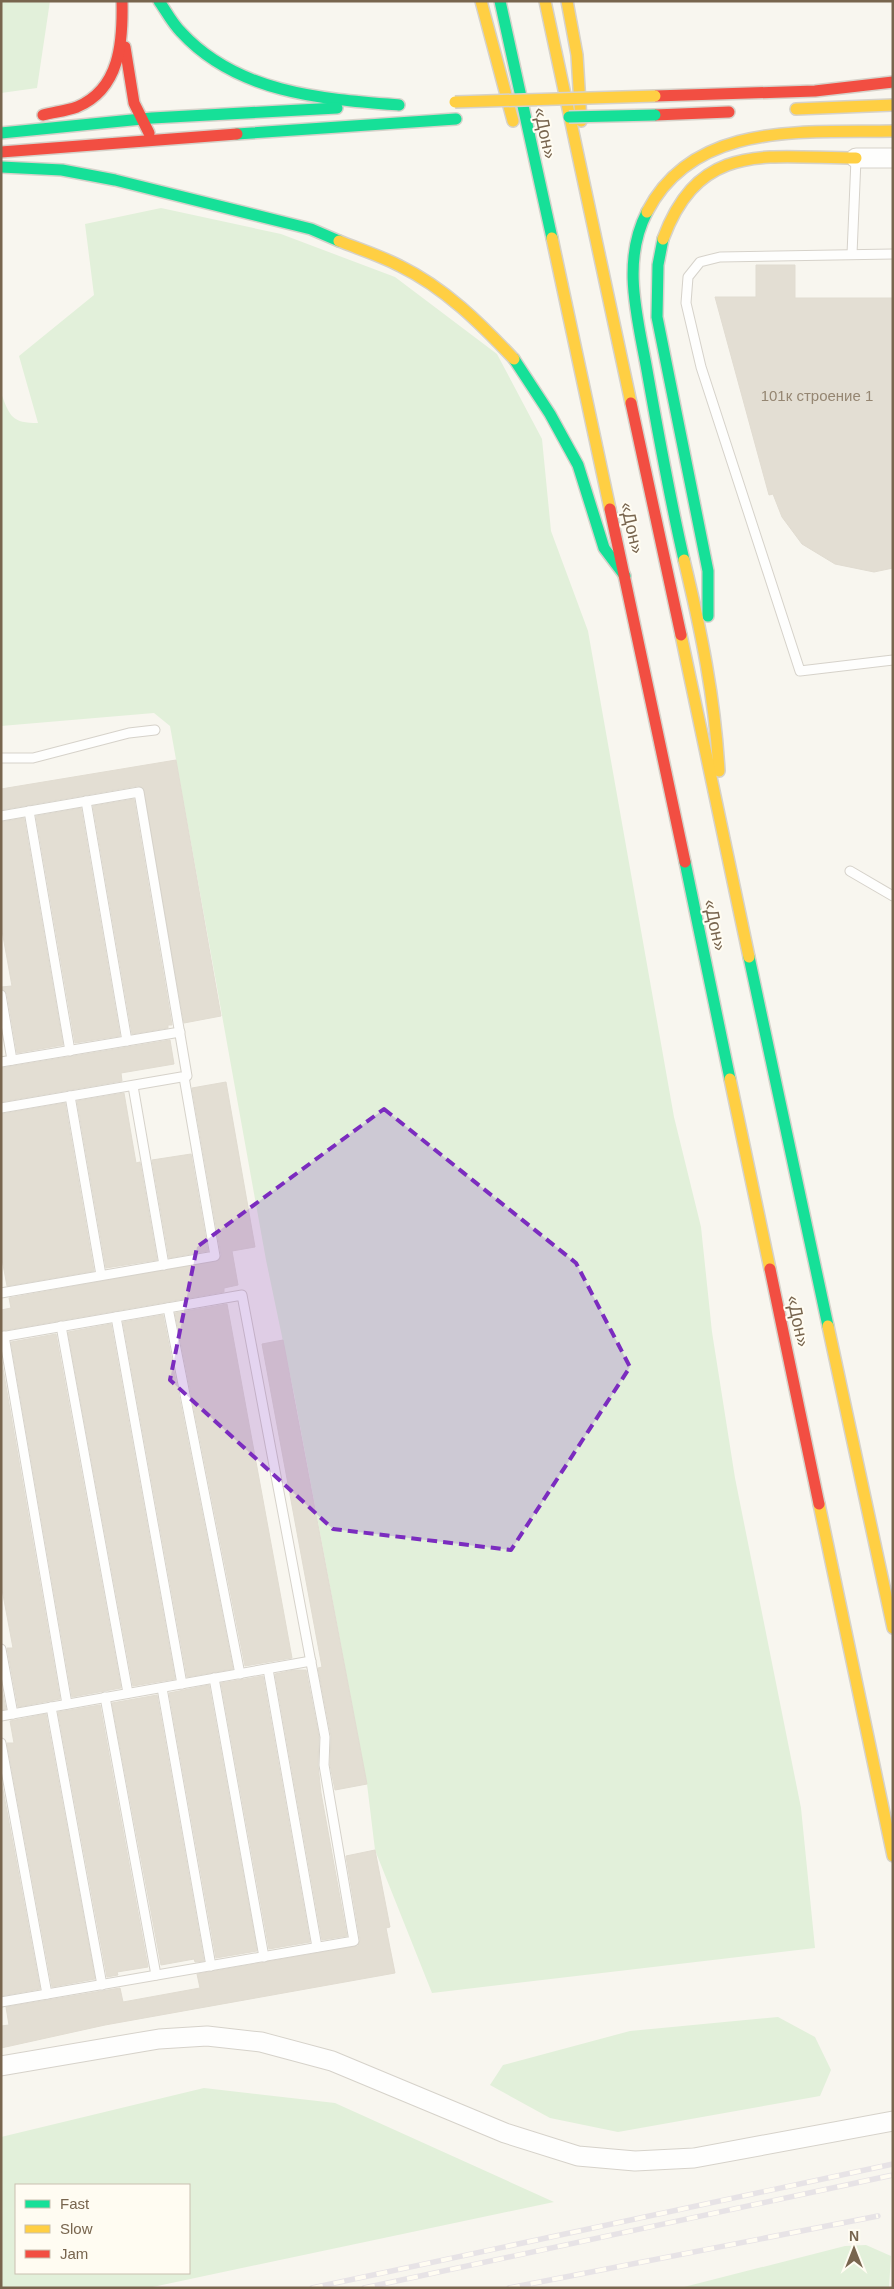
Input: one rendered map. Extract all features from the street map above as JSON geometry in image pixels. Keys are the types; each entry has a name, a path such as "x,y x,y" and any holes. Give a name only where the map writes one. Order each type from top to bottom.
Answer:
{"main road":[{"path":"122,1 128,76 139,120 154,139"},
{"path":"1,134 139,120 404,105 331,100 255,84 221,67 190,44 166,15 159,1"},
{"path":"481,1 571,336"},
{"name":"«Дон»","path":"500,1 624,576 893,1856"},
{"name":"«Дон»","path":"545,1 586,200 893,1628"},
{"path":"567,1 577,55 586,200"},
{"path":"35,116 79,106 99,93 114,75 121,54 123,31"},
{"path":"450,102 815,91 893,84"},
{"path":"784,110 893,105"},
{"path":"555,117 744,111"},
{"path":"496,118 536,118"},
{"path":"1,122 18,119"},
{"path":"1,152 154,139 461,119"},
{"path":"708,662 667,487 632,284 638,232 651,205 673,177 706,153 742,139 774,134 893,132"},
{"path":"720,821 719,761 708,662 708,571 657,316 655,288 660,250 677,205 692,186 709,173 729,162 746,158 856,158"},
{"path":"1,167 62,170 115,180 311,229 401,266 451,298 486,329 517,362 550,414 578,465 604,548 624,576"}],"street":[{"path":"856,158 893,158"},
{"path":"1,2066 159,2039 208,2036 261,2042 332,2062 506,2134 578,2156 635,2161 694,2158 893,2121"}],"lane":[{"path":"852,254 856,158"},
{"path":"893,254 720,257 700,262 688,277 686,303 701,368 800,671 893,660"},
{"path":"1,758 33,758 130,733 155,730"},
{"path":"1,816 139,792 187,1076 1,1108"},
{"path":"86,801 126,1041"},
{"path":"29,811 70,1051"},
{"path":"850,871 893,896"},
{"path":"1,995 12,1060"},
{"path":"1,1062 180,1032"},
{"path":"1,1293 215,1256 184,1076"},
{"path":"133,1086 164,1265"},
{"path":"70,1096 101,1275"},
{"path":"1,2002 354,1941 324,1765 325,1737 242,1295 2,1336 68,1704"},
{"path":"168,1308 240,1674"},
{"path":"116,1317 182,1684"},
{"path":"61,1326 128,1694"},
{"path":"1,1648 13,1714"},
{"path":"1,1716 311,1662"},
{"path":"268,1669 317,1947"},
{"path":"214,1678 264,1957"},
{"path":"162,1688 211,1966"},
{"path":"105,1697 156,1975"},
{"path":"52,1707 102,1985"},
{"path":"1,1743 47,1994"}],"highlighted area":[{"path":"384,1109 576,1263 630,1367 511,1550 333,1529 170,1380 197,1247"}],"green space":[{"path":"1,1 50,1 37,88 1,93"},
{"path":"161,208 281,234 395,277 497,354 542,439 551,531 588,631 674,1117 701,1227 712,1332 735,1478 801,1808 815,1948 432,1993 375,1850 367,1784 294,1394 266,1260 170,726 154,713 1,726 1,393 13,417 23,422 38,423 19,356 94,295 85,224"},
{"path":"778,2017 815,2037 831,2070 820,2096 618,2132 550,2118 490,2085 503,2065 630,2031"},
{"path":"204,2088 335,2103 554,2202 148,2288 1,2288 1,2137"},
{"path":"866,2245 891,2256 889,2288 680,2288 845,2246"}],"building":[{"path":"756,265 795,265 795,298 893,298 893,568 874,572 835,564 802,544 782,517 773,494 769,495 715,297 756,297"},
{"path":"176,760 221,1016 184,1023 143,788 138,786 1,810 1,789"},
{"path":"134,799 172,1025 168,1025 168,1028 132,1034 93,806"},
{"path":"81,808 120,1036 75,1043 36,816"},
{"path":"24,818 63,1045 17,1053 7,994 1,989 1,987 12,986 1,925 1,822"},
{"path":"170,1040 174,1064 121,1073 122,1081 1,1102 1,1068"},
{"path":"226,1082 255,1247 232,1251 238,1285 224,1288 224,1292 1,1331 1,1310 11,1308 9,1298 219,1260 221,1255 192,1088"},
{"path":"124,1093 136,1163 140,1162 157,1260 106,1268 77,1101"},
{"path":"65,1103 94,1271 7,1286 1,1254 1,1114"},
{"path":"191,1154 208,1251 169,1258 152,1160"},
{"path":"227,1304 292,1658 245,1666 175,1313"},
{"path":"163,1315 233,1669 187,1677 123,1322"},
{"path":"111,1324 175,1679 133,1686 68,1332"},
{"path":"56,1334 121,1688 72,1697 11,1342"},
{"path":"283,1340 367,1784 335,1790 330,1765 331,1736 318,1668 322,1667 262,1344"},
{"path":"1,1357 60,1699 18,1707 7,1648 13,1648 1,1584"},
{"path":"294,1670 306,1670 319,1737 318,1765 321,1793 347,1936 322,1940 275,1674"},
{"path":"263,1676 310,1942 269,1949 221,1683"},
{"path":"1,1685 6,1709 1,1710"},
{"path":"209,1685 257,1951 216,1958 169,1693"},
{"path":"157,1695 204,1961 195,1962 194,1959 161,1965 112,1703"},
{"path":"100,1705 148,1967 117,1972 118,1975 107,1977 58,1712"},
{"path":"46,1714 95,1979 52,1987 7,1743 14,1743 10,1721"},
{"path":"1,1779 40,1989 1,1996"},
{"path":"375,1850 390,1927 386,1928 395,1973 105,2025 1,2048 1,2026 9,2025 6,2007 120,1988 123,2002 200,1988 197,1974 358,1946 360,1940 346,1856"}],"railway":[{"path":"312,2288 893,2164"},
{"path":"364,2288 893,2175"},
{"path":"509,2288 878,2216"}],"traffic: fast":[{"path":"159,1 178,28 203,52 228,68 254,80 282,89 311,95 340,100 399,105"},
{"path":"500,1 552,238"},
{"path":"1,133 152,118 337,108"},
{"path":"569,117 655,115"},
{"path":"237,134 456,119"},
{"path":"1,167 62,170 115,180 311,229 339,241"},
{"path":"647,212 634,252 634,293 684,560"},
{"path":"663,239 658,265 657,317 708,571 708,616"},
{"path":"514,359 550,414 578,465 604,548 625,576"},
{"path":"685,862 730,1079"},
{"path":"749,957 828,1326"}],"traffic: slow":[{"path":"481,1 513,121"},
{"path":"545,1 631,403"},
{"path":"567,1 577,55 581,121"},
{"path":"455,102 655,96"},
{"path":"796,109 893,105"},
{"path":"647,212 667,182 693,161 723,146 755,138 789,133 893,131"},
{"path":"663,239 678,207 696,184 717,169 740,161 766,157 856,158"},
{"path":"552,238 610,509"},
{"path":"339,241 393,262 432,285 461,307 514,359"},
{"path":"684,560 706,665 719,771"},
{"path":"681,635 749,957"},
{"path":"730,1079 770,1269"},
{"path":"828,1326 893,1628"},
{"path":"819,1504 893,1856"}],"traffic: jam":[{"path":"43,115 77,107 91,99 102,89 116,63 120,48 122,1"},
{"path":"125,47 134,103 149,133"},
{"path":"655,96 815,91 893,82"},
{"path":"655,115 729,112"},
{"path":"1,152 237,134"},
{"path":"631,403 681,635"},
{"path":"610,509 685,862"},
{"path":"770,1269 819,1504"}]}
